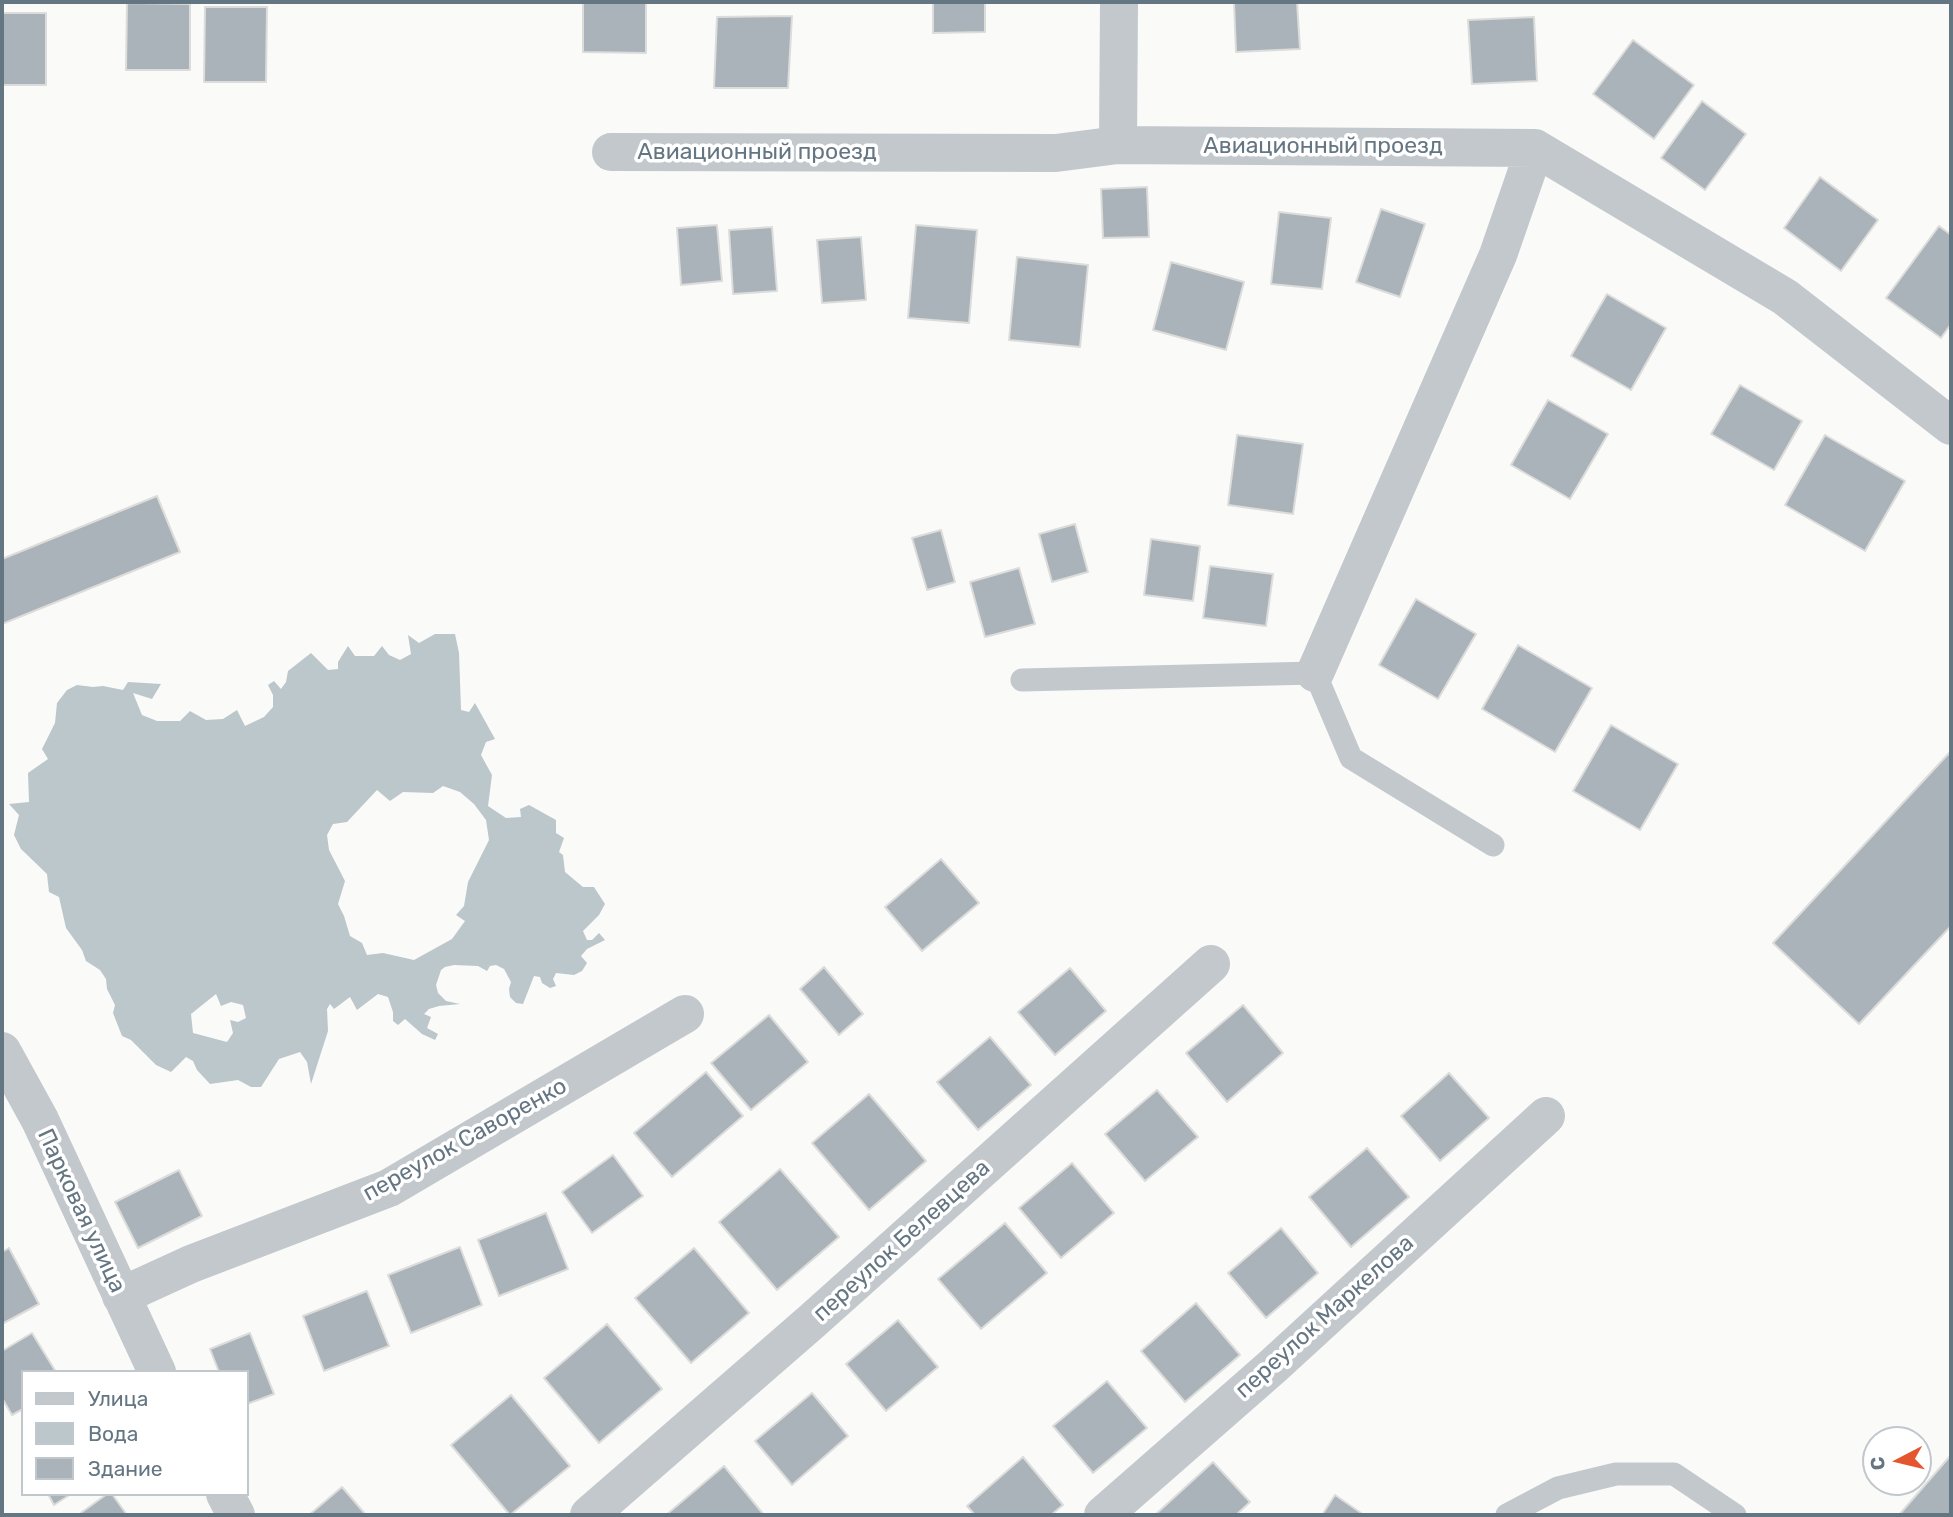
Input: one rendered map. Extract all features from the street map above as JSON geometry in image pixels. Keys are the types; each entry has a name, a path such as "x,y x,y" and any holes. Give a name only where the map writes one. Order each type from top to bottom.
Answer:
{"street":[{"path":"1118,145 1119,2"},
{"name":"Авиационный проезд","path":"611,152 1056,153 1118,145 1535,148"},
{"path":"1315,673 1498,255 1535,148 1785,297 1951,426"},
{"name":"переулок Белевцева","path":"589,1515 811,1322 1211,964"},
{"name":"переулок Саворенко","path":"121,1296 191,1264 389,1188 685,1014"},
{"name":"Парковая улица","path":"2,1051 40,1120 156,1370"},
{"name":"переулок Маркелова","path":"1102,1515 1272,1367 1546,1116"},
{"path":"226,1496 236,1515"}],"lane":[{"path":"1022,680 1315,673 1351,758 1493,845"},
{"path":"1507,1515 1558,1488 1616,1474 1674,1474 1735,1515"}],"water":[{"path":"435,634 455,634 459,653 461,710 469,712 475,703 495,739 486,742 481,755 492,775 488,806 506,818 521,817 520,809 529,805 556,820 556,833 564,838 559,852 563,855 565,872 583,887 594,887 605,904 599,915 583,931 587,940 592,940 599,933 605,940 587,949 581,956 587,963 582,971 574,975 556,973 553,979 556,986 550,988 542,983 540,977 534,976 523,1004 516,1003 510,997 511,982 504,969 496,965 490,966 487,971 478,966 445,967 441,970 436,985 438,993 446,1001 460,1004 439,1006 424,1014 431,1017 427,1028 438,1034 435,1040 422,1034 405,1019 398,1025 393,1021 388,997 378,994 357,1010 350,997 334,1009 330,1004 327,1009 328,1031 311,1084 307,1062 300,1052 279,1059 261,1087 251,1087 238,1080 210,1084 197,1070 193,1061 186,1057 171,1072 156,1065 131,1040 122,1036 113,1013 115,1005 107,989 106,979 100,970 86,961 82,950 66,928 59,897 49,892 47,874 21,849 14,835 19,815 9,804 29,802 28,773 48,759 42,749 55,723 57,703 67,690 77,685 123,690 128,682 161,684 152,699 133,693 142,715 157,721 180,721 190,711 206,720 223,719 237,710 245,726 264,717 273,707 273,695 268,685 274,681 281,689 286,682 288,671 311,653 328,670 338,669 338,662 348,646 355,656 374,656 382,646 389,655 400,660 411,654 408,635 419,643","holes":["443,786 460,792 486,820 489,840 468,882 464,906 456,915 465,921 452,939 414,960 383,953 367,955 362,943 350,936 338,904 345,881 329,850 327,835 333,824 347,822 377,790 390,801 403,792 433,793","216,994 221,1006 231,1002 243,1005 246,1018 238,1022 230,1020 233,1033 227,1042 193,1033 191,1014"]}],"building":[{"path":"583,2 646,2 646,53 583,52"},
{"path":"933,2 985,2 985,32 933,33"},
{"path":"1234,2 1297,2 1300,49 1236,52"},
{"path":"127,3 190,4 190,70 126,70"},
{"path":"205,7 267,7 266,82 204,82"},
{"path":"2,13 46,13 46,85 2,85"},
{"path":"792,16 788,88 714,88 717,17"},
{"path":"1534,17 1537,81 1472,84 1468,20"},
{"path":"1633,40 1694,85 1654,139 1593,94"},
{"path":"1702,101 1746,134 1705,190 1661,158"},
{"path":"1820,177 1878,220 1841,271 1784,228"},
{"path":"1147,187 1149,237 1103,238 1101,189"},
{"path":"1381,209 1425,224 1400,297 1356,282"},
{"path":"1279,212 1331,218 1322,289 1271,284"},
{"path":"717,225 722,281 681,285 677,228"},
{"path":"916,225 977,230 969,323 908,318"},
{"path":"1939,226 1951,235 1951,324 1941,338 1886,298"},
{"path":"772,227 777,291 733,294 729,230"},
{"path":"861,237 866,300 822,303 817,240"},
{"path":"1017,257 1088,265 1080,347 1009,340"},
{"path":"1171,262 1244,282 1226,350 1153,330"},
{"path":"1607,294 1666,328 1631,390 1571,356"},
{"path":"1740,385 1802,421 1774,470 1711,434"},
{"path":"1548,400 1608,434 1570,499 1511,465"},
{"path":"1237,435 1303,444 1293,514 1228,505"},
{"path":"1825,435 1905,481 1865,551 1785,505"},
{"path":"157,496 180,552 2,624 2,559"},
{"path":"1075,524 1088,572 1052,582 1039,534"},
{"path":"941,530 955,582 927,590 912,538"},
{"path":"1151,539 1200,546 1193,601 1144,595"},
{"path":"1210,566 1273,574 1266,626 1203,618"},
{"path":"1019,568 1035,624 985,637 970,582"},
{"path":"1416,599 1476,634 1438,699 1379,665"},
{"path":"1518,645 1592,688 1555,752 1482,709"},
{"path":"1611,725 1678,764 1640,830 1573,791"},
{"path":"1951,751 1951,926 1859,1024 1773,943"},
{"path":"941,859 979,903 922,951 885,907"},
{"path":"824,967 863,1014 839,1035 800,989"},
{"path":"1070,968 1106,1011 1055,1055 1018,1012"},
{"path":"1243,1005 1283,1053 1227,1102 1186,1053"},
{"path":"769,1015 808,1062 751,1110 711,1063"},
{"path":"990,1037 1031,1085 978,1130 937,1082"},
{"path":"706,1072 743,1116 672,1177 634,1133"},
{"path":"1449,1073 1489,1118 1440,1161 1401,1116"},
{"path":"1157,1090 1198,1137 1145,1181 1105,1134"},
{"path":"869,1094 926,1161 869,1210 812,1143"},
{"path":"1367,1148 1409,1197 1351,1247 1309,1197"},
{"path":"613,1155 643,1196 592,1233 562,1192"},
{"path":"1072,1163 1114,1213 1061,1258 1019,1208"},
{"path":"780,1169 839,1237 777,1290 719,1222"},
{"path":"179,1170 202,1216 138,1248 115,1202"},
{"path":"546,1213 568,1269 499,1296 478,1240"},
{"path":"1005,1223 1047,1273 981,1329 938,1279"},
{"path":"1281,1228 1318,1273 1266,1318 1228,1273"},
{"path":"460,1247 482,1305 411,1333 388,1275"},
{"path":"9,1248 39,1304 2,1324 2,1252"},
{"path":"694,1248 749,1313 691,1363 635,1298"},
{"path":"367,1291 389,1346 324,1371 303,1316"},
{"path":"1196,1303 1240,1355 1185,1402 1141,1351"},
{"path":"898,1320 938,1367 886,1411 846,1364"},
{"path":"607,1324 662,1389 599,1443 544,1378"},
{"path":"32,1333 55,1370 21,1370 21,1410 12,1415 2,1398 2,1351"},
{"path":"250,1333 274,1394 248,1404 248,1370 218,1370 210,1349"},
{"path":"1107,1381 1147,1428 1093,1473 1053,1426"},
{"path":"812,1393 848,1436 792,1485 755,1441"},
{"path":"511,1395 570,1466 510,1515 451,1445"},
{"path":"1951,1455 1951,1515 1899,1515 1915,1496 1932,1496 1932,1477"},
{"path":"1023,1457 1063,1505 1051,1515 975,1515 967,1506"},
{"path":"1213,1462 1250,1502 1236,1515 1155,1515"},
{"path":"724,1466 764,1515 666,1515"},
{"path":"342,1487 366,1515 309,1515"},
{"path":"1335,1495 1364,1515 1322,1515"},
{"path":"49,1496 68,1496 54,1505"},
{"path":"104,1496 113,1496 127,1515 78,1515"}]}
